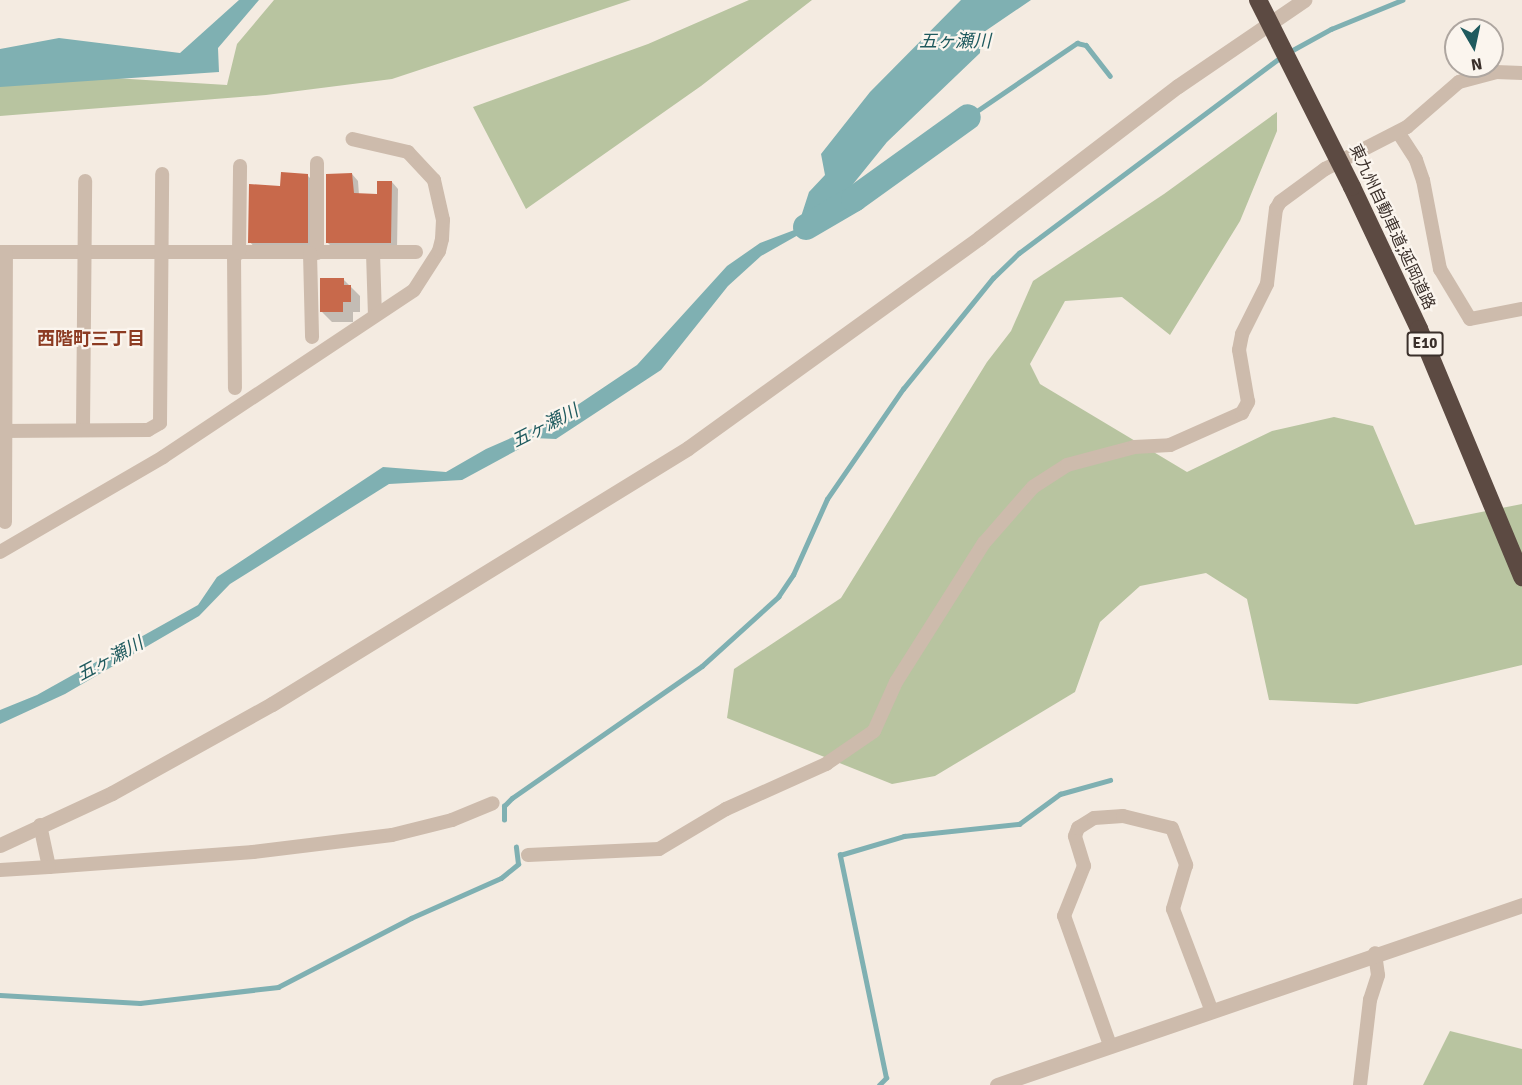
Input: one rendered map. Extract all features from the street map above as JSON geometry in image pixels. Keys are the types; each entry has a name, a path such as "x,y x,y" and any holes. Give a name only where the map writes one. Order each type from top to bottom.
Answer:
{"highway":[{"name":"東九州自動車道;延岡道路","path":"1258,0 1353,187 1493,503 1522,576"},
{"path":"1493,503 1522,566"}],"street":[{"path":"0,845 112,793 272,704 688,448 979,238 1178,86 1304,0"},
{"path":"528,855 659,849 726,809 826,764 874,731 896,682 984,543 1033,487 1067,465 1134,447 1170,445 1242,413 1248,402 1239,350 1242,334 1267,284 1276,209 1325,169 1398,132 1459,82 1496,72 1522,73"},
{"path":"1398,132 1416,160 1423,180 1440,269 1470,319 1522,309"},
{"path":"0,552 163,457 414,290 439,251 443,220 434,180 423,165 393,146 351,139"},
{"path":"312,337 317,163"},
{"path":"235,388 236,253 240,166"},
{"path":"2,431 148,430 160,423 162,174"},
{"path":"83,430 85,181"},
{"path":"5,522 2,431 3,252 416,252"},
{"path":"373,253 375,315"},
{"path":"0,870 253,852 392,835 452,820 493,803"},
{"path":"1110,1045 1064,916 1084,866 1075,836 1078,828 1094,818 1123,816 1172,828 1186,865 1173,909 1211,1009"},
{"path":"40,825 49,867"},
{"path":"997,1085 1211,1009 1522,905"},
{"path":"1360,1085 1370,1000 1378,975 1375,953"}],"green space":[{"path":"274,0 631,0 392,79 266,95 0,116 0,71 227,85 237,44"},
{"path":"749,0 812,0 701,86 526,209 473,107 648,44"},
{"path":"1277,112 1277,131 1240,221 1170,335 1122,297 1065,301 1030,364 1040,384 1187,472 1272,431 1334,417 1373,426 1415,525 1522,504 1522,665 1357,704 1269,700 1247,599 1206,573 1140,586 1100,622 1075,692 935,776 892,784 727,718 734,669 841,598 987,362 1011,331 1033,281 1164,194"},
{"path":"1450,1031 1522,1049 1522,1085 1423,1085"}],"water":[{"path":"239,0 259,0 218,48 219,72 0,87 0,49 59,38 180,53"},
{"name":"五ヶ瀬川","path":"961,0 1031,0 981,34 980,53 887,142 845,194 807,230 761,256 728,286 661,370 556,439 533,438 516,445 519,449 462,480 389,484 230,584 199,616 65,694 0,724 0,710 37,695 198,605 217,577 383,467 446,472 486,449 561,416 637,365 727,266 760,243 797,229 809,192 825,175 821,154 870,92"}],"building":[{"path":"281,172 308,174 308,243 248,243 249,184 280,186"},
{"path":"352,173 354,193 377,194 377,181 392,181 391,243 326,243 326,174"},
{"path":"320,278 344,278 344,285 351,285 351,302 343,302 343,312 320,312"}],"waterway":[{"path":"1289,52 1331,29 1402,0"},
{"path":"968,117 1077,43 1086,45 1110,76"},
{"path":"504,820 504,806 512,798 702,666 778,597 793,575 827,499 903,389 993,278 1019,253 1281,57"},
{"path":"806,227 854,199 968,117"},
{"path":"879,1085 886,1078 840,855 904,836 1019,824 1060,794 1110,780"},
{"path":"0,995 140,1003 278,987 411,918 501,878 518,864 516,847"}],"district":[{"name":"西階町三丁目","path":"91,339"}]}
